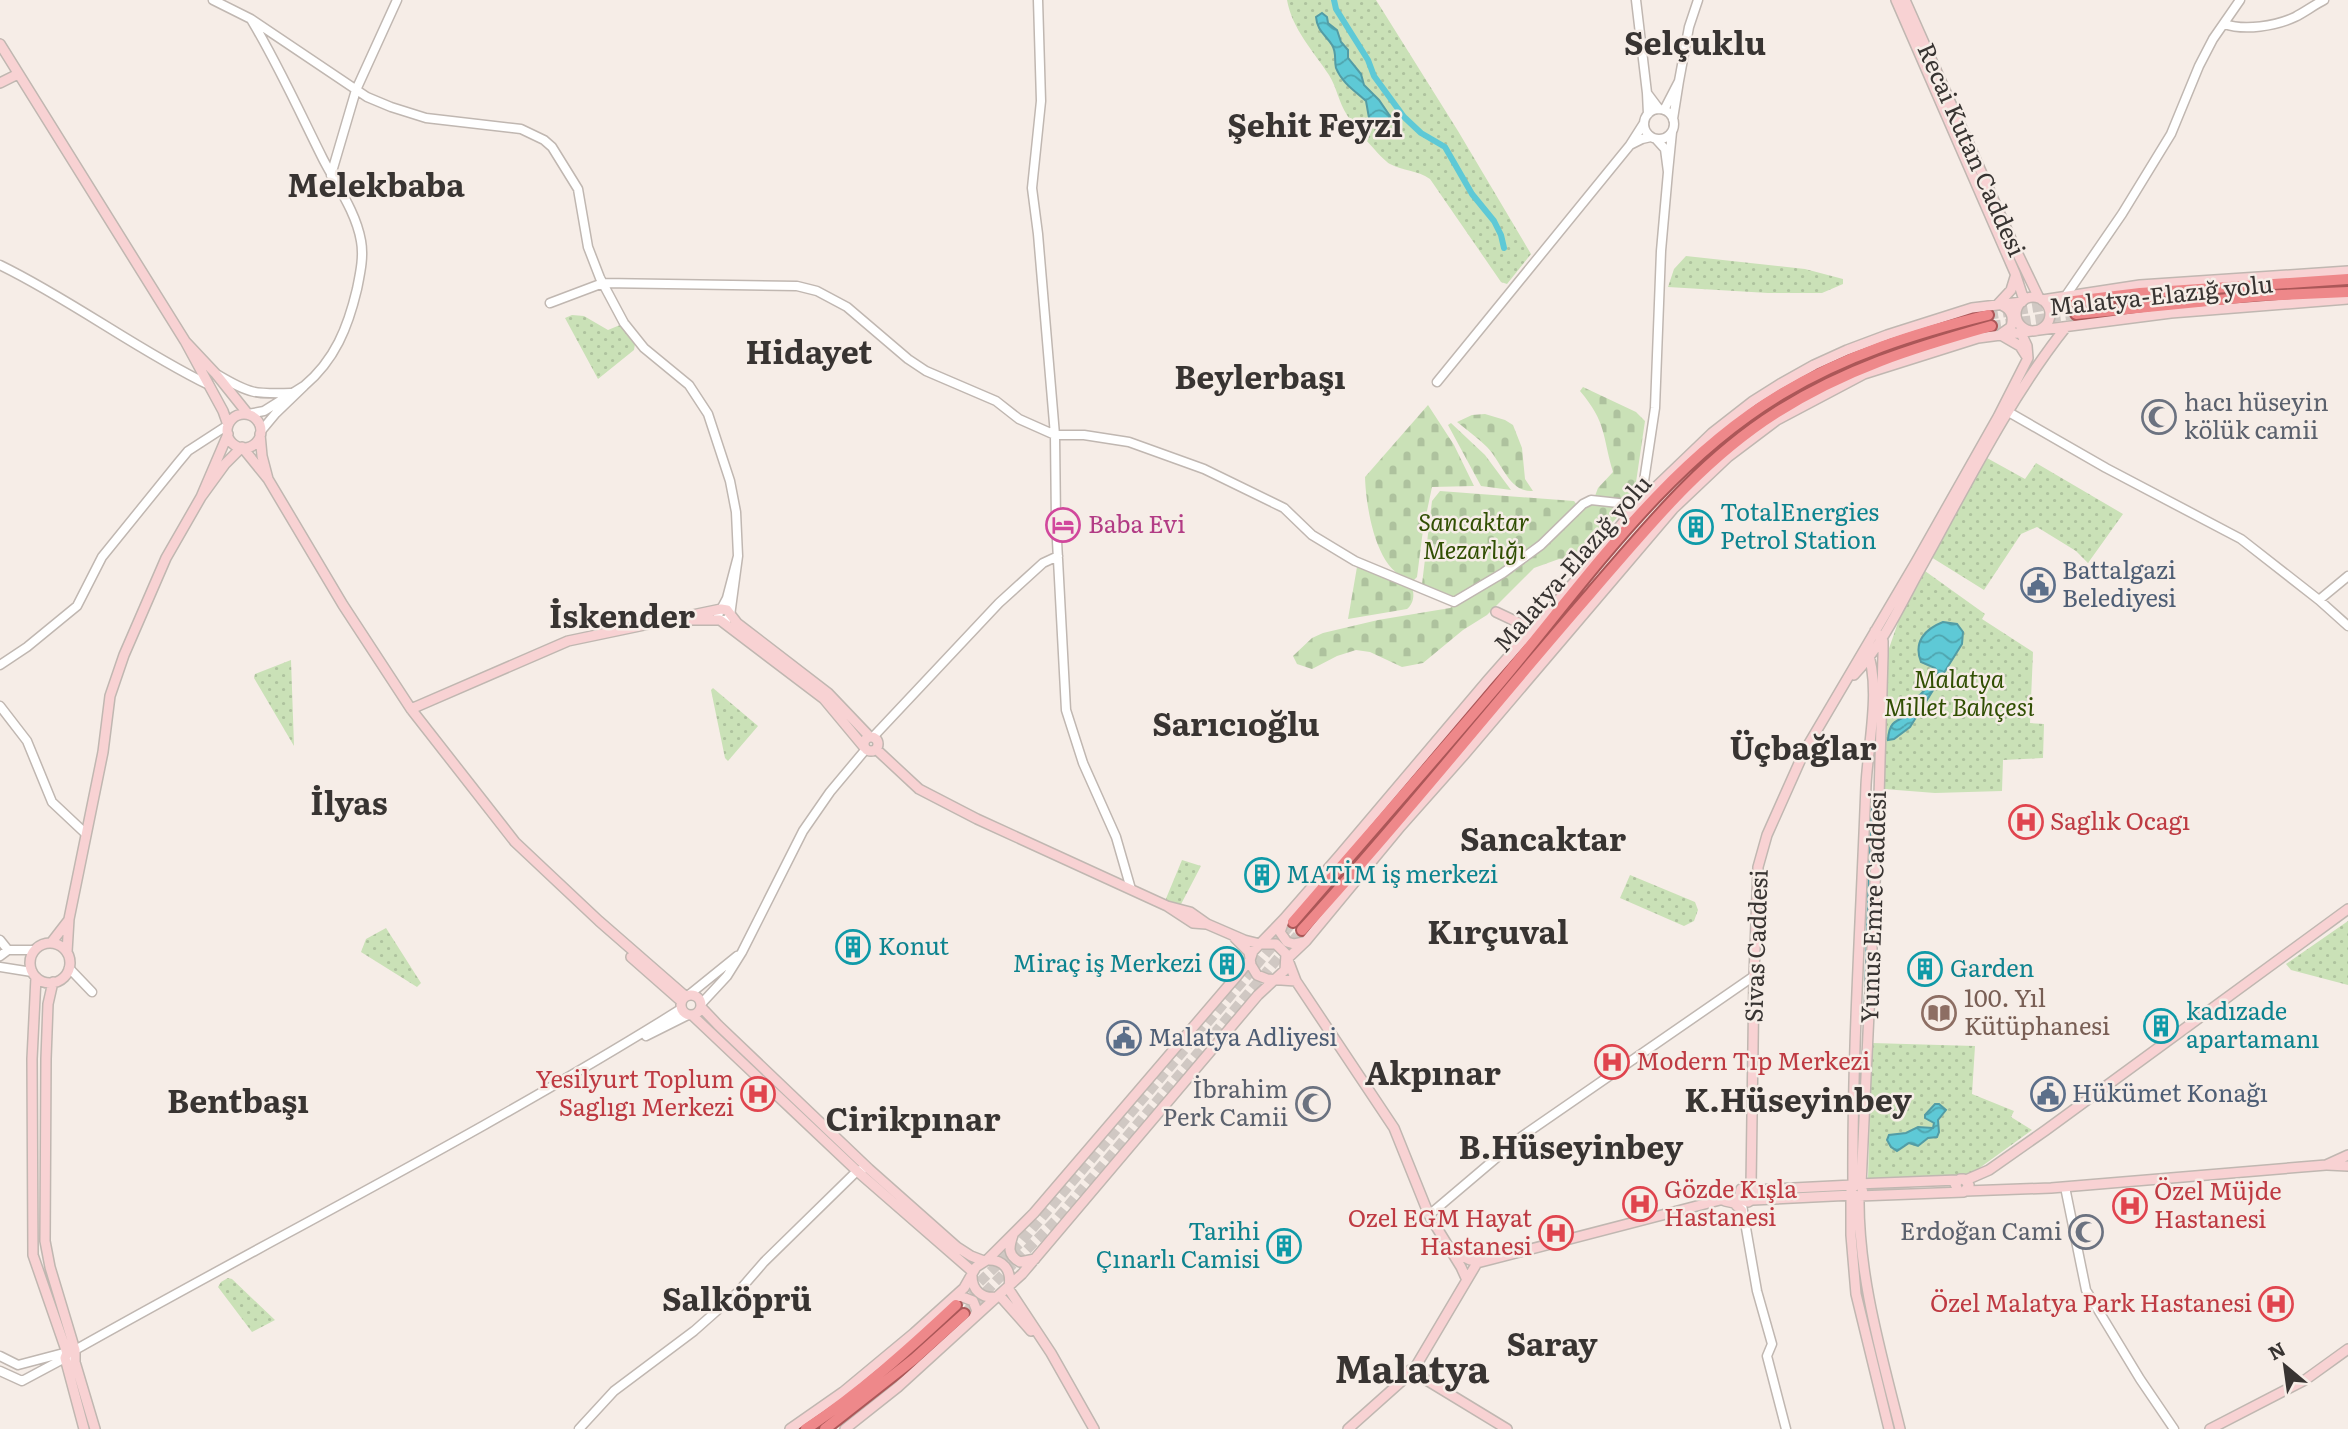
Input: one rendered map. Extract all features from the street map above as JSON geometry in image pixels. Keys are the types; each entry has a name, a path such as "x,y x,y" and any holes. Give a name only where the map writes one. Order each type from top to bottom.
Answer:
{"highway":[{"path":"2071,298 2348,279"},
{"path":"2076,314 2259,296 2348,292"},
{"name":"Malatya-Elazığ yolu","path":"1293,924 1643,511 1705,449 1779,395 1830,368 1887,343 1992,312"},
{"name":"Malatya-Elazığ yolu","path":"1293,924 1339,890 1546,644 1676,495 1744,435 1804,396 1863,366 1936,341 1992,312"},
{"path":"806,1429 828,1415 961,1309"},
{"path":"825,1429 914,1359 961,1309"}],"main road":[{"name":"Recai Kutan Caddesi","path":"1896,0 2016,275 2023,301"},
{"name":"Recai Kutan Caddesi","path":"1905,0 2014,248 2041,299"},
{"path":"0,44 185,341 209,386 233,443 242,447 268,479 343,605 411,709 515,842 857,1171 973,1274 977,1292 988,1298 998,1296"},
{"path":"0,83 18,74"},
{"path":"1306,941 1294,944 1287,942 1280,932 1293,924 1519,644 1639,503 1713,433 1753,401 1814,365 1847,350 1972,308 1992,312 2030,298 2071,298 2140,285 2348,271"},
{"path":"1992,312 2011,290 2016,275"},
{"path":"2023,301 2017,310 2019,323 2026,330 2036,331 2045,327 2050,319 2050,309 2041,299"},
{"name":"Malatya-Elazığ yolu","path":"1287,959 1306,941 1662,521 1706,476 1770,425 1834,388 1890,365 1978,338 2171,313 2348,299"},
{"path":"1992,312 2006,306 2012,316 2011,327 2000,335 2020,346 2028,358"},
{"path":"1845,684 2006,410 2039,360 2066,327"},
{"path":"1845,684 1883,641 2006,410 2028,358 2028,346 2021,333"},
{"path":"185,341 216,374 247,414 258,422 268,479"},
{"path":"201,497 234,418 247,414"},
{"path":"34,975 53,982 62,979 69,968 69,919 103,752 110,696 124,655 166,558 201,497 225,464 242,447 256,443 261,433"},
{"path":"411,709 568,641 721,609 727,610 725,618"},
{"path":"1496,612 1532,629"},
{"path":"673,620 725,618 828,693 879,743 876,749 870,752 865,748 824,699 725,618"},
{"path":"1519,644 1545,628"},
{"path":"1875,631 1883,641"},
{"name":"Yunus Emre Caddesi","path":"1857,1190 1879,797 1883,641"},
{"name":"Yunus Emre Caddesi","path":"1857,1190 1858,980 1873,686 1870,657 1866,647"},
{"name":"Sivas Caddesi","path":"1748,1193 1758,867 1767,835 1804,752 1845,684"},
{"path":"865,748 865,740 872,737"},
{"path":"876,749 919,789 977,819 1167,906 1190,912 1207,924 1231,935 1260,944 1276,944 1284,950 1296,981 1394,1128 1429,1215 1466,1278"},
{"path":"1857,1190 1962,1180 1989,1170 2348,909"},
{"path":"69,919 51,943 34,950 31,956 34,975 33,1255 96,1429"},
{"path":"845,1429 898,1387 961,1309 973,1274 1034,1213 1236,977 1250,960 1253,951 1293,924"},
{"path":"1231,935 1249,952 1257,975 1296,981"},
{"path":"51,943 67,952"},
{"path":"790,1429 961,1309 998,1296 1008,1288 1258,995 1273,979 1282,974 1287,959"},
{"path":"1236,977 1246,975 1252,978 1259,986 1258,995"},
{"path":"53,982 48,1004 46,1059 45,1241 84,1429"},
{"path":"686,1005 696,996 718,1026 869,1169 957,1247 971,1256 985,1261 997,1261 1007,1268 1010,1277 1008,1288 1051,1353 1094,1429"},
{"path":"686,1005 698,1012 701,1005"},
{"path":"2326,1165 2348,1155"},
{"path":"1341,1429 1410,1371 1478,1262 1686,1206 1748,1193 1857,1190 1963,1192 2064,1187 2326,1165 2348,1166"},
{"path":"1989,1170 1986,1184 1994,1190"},
{"path":"1962,1180 1969,1185 1963,1192"},
{"path":"1857,1190 1851,1235 1856,1294 1889,1429"},
{"path":"1857,1190 1864,1274 1900,1429"},
{"path":"1451,1251 1478,1262 1748,1193"},
{"path":"1720,1200 1734,1203 1742,1212"},
{"path":"1014,1234 1009,1250 1011,1256 1020,1262 1035,1259"},
{"path":"1348,1429 1410,1371 1478,1262"},
{"path":"998,1296 1026,1324 1088,1429"},
{"path":"2210,1429 2305,1380 2348,1349"},
{"path":"1410,1371 1496,1426 1507,1429"}],"street":[{"path":"213,0 251,19 356,90 391,107 426,118 521,129 552,147 578,188 588,247 624,323 644,348 689,386 708,414 736,512 738,556 725,618"},
{"path":"331,175 356,90 397,0"},
{"path":"1038,0 1041,81 1032,188 1055,435 1066,710 1083,764 1116,837 1131,889"},
{"path":"1636,0 1647,93 1646,131 1665,149 1668,172"},
{"path":"550,303 603,283 797,286 817,291 847,307 926,371 996,401 1019,419 1055,435 1084,435 1129,442 1204,469 1284,508 1312,535 1355,561 1454,602 1503,573 1541,545 1583,504 1591,500 1639,503 1655,408 1661,251 1673,119 1689,27 1698,0"},
{"path":"2071,298 2171,134 2199,65 2240,0"},
{"path":"2224,24 2232,27 2275,24 2299,15 2325,0"},
{"path":"251,19 276,60 358,229 361,244 361,267 353,308 339,345 327,362 276,413 261,433"},
{"path":"1437,382 1630,145 1646,119 1662,110 1679,81"},
{"path":"1647,93 1673,119"},
{"path":"1630,145 1642,138 1662,139 1672,131"},
{"path":"0,265 38,283 178,370 209,386"},
{"path":"216,374 243,390 256,394 291,393"},
{"path":"247,414 264,411 304,386"},
{"path":"2006,410 2106,468 2241,540 2348,625"},
{"path":"0,665 27,647 77,606 102,557 188,451 228,430"},
{"path":"721,609 727,598 738,556"},
{"path":"872,737 999,603 1044,563 1058,556"},
{"path":"2319,600 2348,576"},
{"path":"0,706 27,741 52,802 85,833"},
{"path":"701,1005 727,976 742,952 803,831 865,748"},
{"path":"0,940 4,953 34,950"},
{"path":"0,1371 22,1381 504,1115 639,1038 686,1005 742,952"},
{"path":"0,967 34,975"},
{"path":"69,968 92,992"},
{"path":"1429,1215 1521,1137 1754,976"},
{"path":"579,1429 614,1391 694,1331 728,1301 857,1171 869,1169"},
{"path":"2064,1187 2087,1290 2140,1379 2174,1429"},
{"path":"1748,1193 1742,1212 1757,1291 1772,1344 1767,1356 1786,1429"},
{"path":"0,1356 19,1365 70,1356"}],"green space":[{"path":"1287,0 1376,0 1531,254 1507,284 1501,282 1430,179 1390,164 1355,126 1344,110 1329,75 1294,21"},
{"path":"1686,256 1805,269 1843,279 1843,284 1822,293 1768,293 1668,287 1674,269"},
{"path":"572,315 584,316 608,330 620,325 635,344 634,350 598,379 565,318"},
{"name":"Sancaktar Mezarlığı","path":"1583,387 1636,412 1645,421 1634,496 1627,499 1595,496 1598,488 1613,472 1599,421 1580,391"},
{"name":"Sancaktar Mezarlığı","path":"1428,405 1454,445 1474,486 1432,487 1417,577 1414,580 1401,576 1390,567 1382,554 1371,522 1365,477"},
{"name":"Sancaktar Mezarlığı","path":"1485,414 1513,425 1522,448 1525,479 1533,491 1518,487 1512,482 1487,447 1457,422 1472,415"},
{"name":"Sancaktar Mezarlığı","path":"1451,423 1485,455 1511,490 1481,486 1448,425"},
{"path":"1987,458 2025,479 2036,463 2123,514 2088,563 2076,551 2037,527 2021,534 1984,590 1931,557"},
{"name":"Sancaktar Mezarlığı","path":"1440,491 1574,501 1577,505 1540,542 1511,565 1456,599 1422,584 1432,501"},
{"name":"Sancaktar Mezarlığı","path":"1591,503 1623,507 1624,510 1579,559 1559,559 1534,568 1487,615 1463,630 1423,663 1402,667 1370,652 1356,650 1312,669 1297,664 1293,656 1312,638 1323,633 1378,620 1450,608 1517,568"},
{"name":"Sancaktar Mezarlığı","path":"1357,567 1412,588 1413,596 1409,607 1348,619"},
{"name":"Malatya Millet Bahçesi","path":"1925,571 1985,614 1982,619 2033,652 2030,723 2044,724 2043,758 2003,760 2002,791 1935,793 1884,789 1886,657 1902,611"},
{"path":"291,660 294,746 254,678 255,674"},
{"path":"713,688 758,726 728,761 725,758 711,690"},
{"path":"1182,860 1201,866 1179,908 1165,901"},
{"path":"1630,875 1695,902 1698,910 1694,921 1684,926 1620,898"},
{"path":"2348,921 2348,985 2291,970 2286,964"},
{"path":"386,928 421,983 417,987 361,952 366,939"},
{"path":"1872,1043 1975,1046 1972,1094 2014,1111 2011,1117 2032,1130 1967,1177 1868,1179"},
{"path":"228,1278 275,1320 252,1332 218,1287"}],"water":[{"path":"1322,13 1327,17 1328,23 1337,30 1341,42 1348,50 1348,58 1361,74 1364,85 1390,116 1387,123 1379,124 1369,118 1366,101 1349,86 1336,68 1334,48 1317,22 1316,17"},
{"path":"1943,622 1957,624 1963,632 1962,644 1910,727 1894,739 1888,740 1892,725 1913,713 1917,698 1937,677 1935,668 1921,662 1919,648 1926,632"},
{"path":"1935,1104 1946,1110 1938,1120 1937,1137 1928,1138 1918,1146 1909,1143 1897,1151 1891,1147 1887,1140 1889,1135 1906,1133 1918,1127 1933,1128 1934,1123 1925,1118 1925,1115"}],"waterway":[{"path":"1334,0 1336,9 1368,60 1374,76 1404,117 1421,133 1445,147 1472,194 1494,221 1504,248"},
{"path":"1864,1024 1871,809"},
{"path":"1860,1269 1867,1309"},
{"path":"1886,1392 1894,1429"}],"tunnel":[{"path":"1988,315 2074,301"},
{"path":"1991,326 2076,314"},
{"path":"958,1303 1021,1242 1293,922"},
{"path":"964,1314 1056,1220 1302,930"}],"place":[{"name":"hacı hüseyin kölük camii","path":"2159,417"},
{"name":"Baba Evi","path":"1063,525"},
{"name":"TotalEnergies Petrol Station","path":"1696,527"},
{"name":"Battalgazi Belediyesi","path":"2038,585"},
{"name":"Saglık Ocagı","path":"2026,822"},
{"name":"MATİM iş merkezi","path":"1262,875"},
{"name":"Konut","path":"853,947"},
{"name":"Miraç iş Merkezi","path":"1227,964"},
{"name":"Garden","path":"1925,969"},
{"name":"100. Yıl Kütüphanesi","path":"1939,1013"},
{"name":"kadızade apartamanı","path":"2161,1026"},
{"name":"Malatya Adliyesi","path":"1124,1038"},
{"name":"Modern Tıp Merkezi","path":"1612,1062"},
{"name":"Yesilyurt Toplum Saglıgı Merkezi","path":"758,1094"},
{"name":"Hükümet Konağı","path":"2048,1094"},
{"name":"İbrahim Perk Camii","path":"1313,1104"},
{"name":"Gözde Kışla Hastanesi","path":"1640,1204"},
{"name":"Özel Müjde Hastanesi","path":"2130,1206"},
{"name":"Erdoğan Cami","path":"2086,1232"},
{"name":"Ozel EGM Hayat Hastanesi","path":"1556,1233"},
{"name":"Tarihi Çınarlı Camisi","path":"1284,1246"},
{"name":"Özel Malatya Park Hastanesi","path":"2276,1304"}],"district":[{"name":"Selçuklu","path":"1695,44"},
{"name":"Şehit Feyzi","path":"1315,126"},
{"name":"Melekbaba","path":"376,186"},
{"name":"Hidayet","path":"809,353"},
{"name":"Beylerbaşı","path":"1260,378"},
{"name":"İskender","path":"622,617"},
{"name":"Sarıcıoğlu","path":"1236,725"},
{"name":"Üçbağlar","path":"1803,749"},
{"name":"İlyas","path":"349,804"},
{"name":"Sancaktar","path":"1543,840"},
{"name":"Kırçuval","path":"1498,933"},
{"name":"Akpınar","path":"1433,1074"},
{"name":"K.Hüseyinbey","path":"1798,1101"},
{"name":"Bentbaşı","path":"238,1102"},
{"name":"Cirikpınar","path":"913,1120"},
{"name":"B.Hüseyinbey","path":"1571,1148"},
{"name":"Salköprü","path":"737,1300"},
{"name":"Saray","path":"1552,1345"},
{"name":"Malatya","path":"1412,1370"}]}
